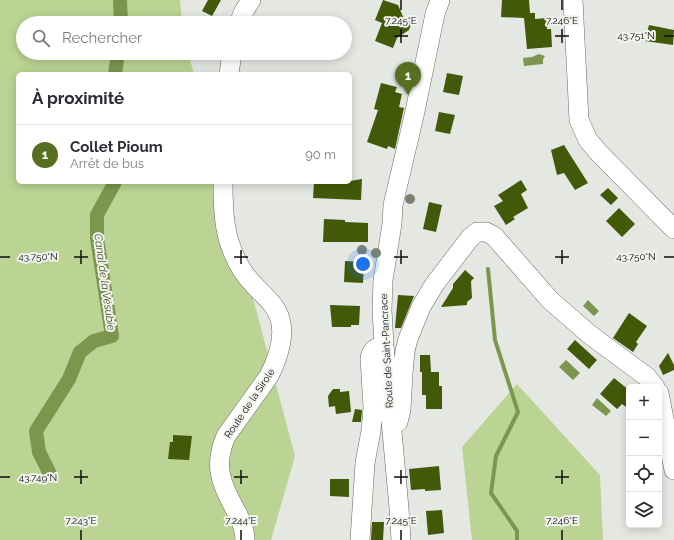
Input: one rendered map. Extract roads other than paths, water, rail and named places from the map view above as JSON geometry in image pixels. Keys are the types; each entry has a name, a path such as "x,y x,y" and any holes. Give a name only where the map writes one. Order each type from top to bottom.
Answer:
{"street":[{"path":"242,16 251,0"},
{"name":"Route de Saint-Pancrace","path":"401,540 384,345 382,310 383,280 392,224 393,206 414,116 435,14 440,0"},
{"path":"572,0 579,120 588,140 599,153 674,229"},
{"path":"229,72 231,60"},
{"name":"Route de la Sirole","path":"223,184 224,219 234,254 242,271 278,312 282,330 280,349 274,367 226,436 222,447 219,464 221,480 226,494 242,523 245,540"},
{"path":"392,432 396,427 401,410 406,345 421,307 434,285 470,238 477,232 486,232 494,236 550,300 589,334 647,377 653,384"},
{"path":"360,540 365,463 372,431 373,407 370,358 371,352 375,348 384,345"},
{"path":"662,408 674,470"}],"waterway":[{"name":"Canal de la Vésubie","path":"120,0 121,16"},
{"name":"Canal de la Vésubie","path":"115,72 117,60"},
{"name":"Canal de la Vésubie","path":"49,472 39,452 36,431 69,379 80,352 94,341 112,336 97,238 97,215 114,184"},
{"path":"488,269 495,340 518,412 496,456 491,493 517,531 517,540"}],"place":[{"name":"Collet Pioum","path":"408,95"}]}
